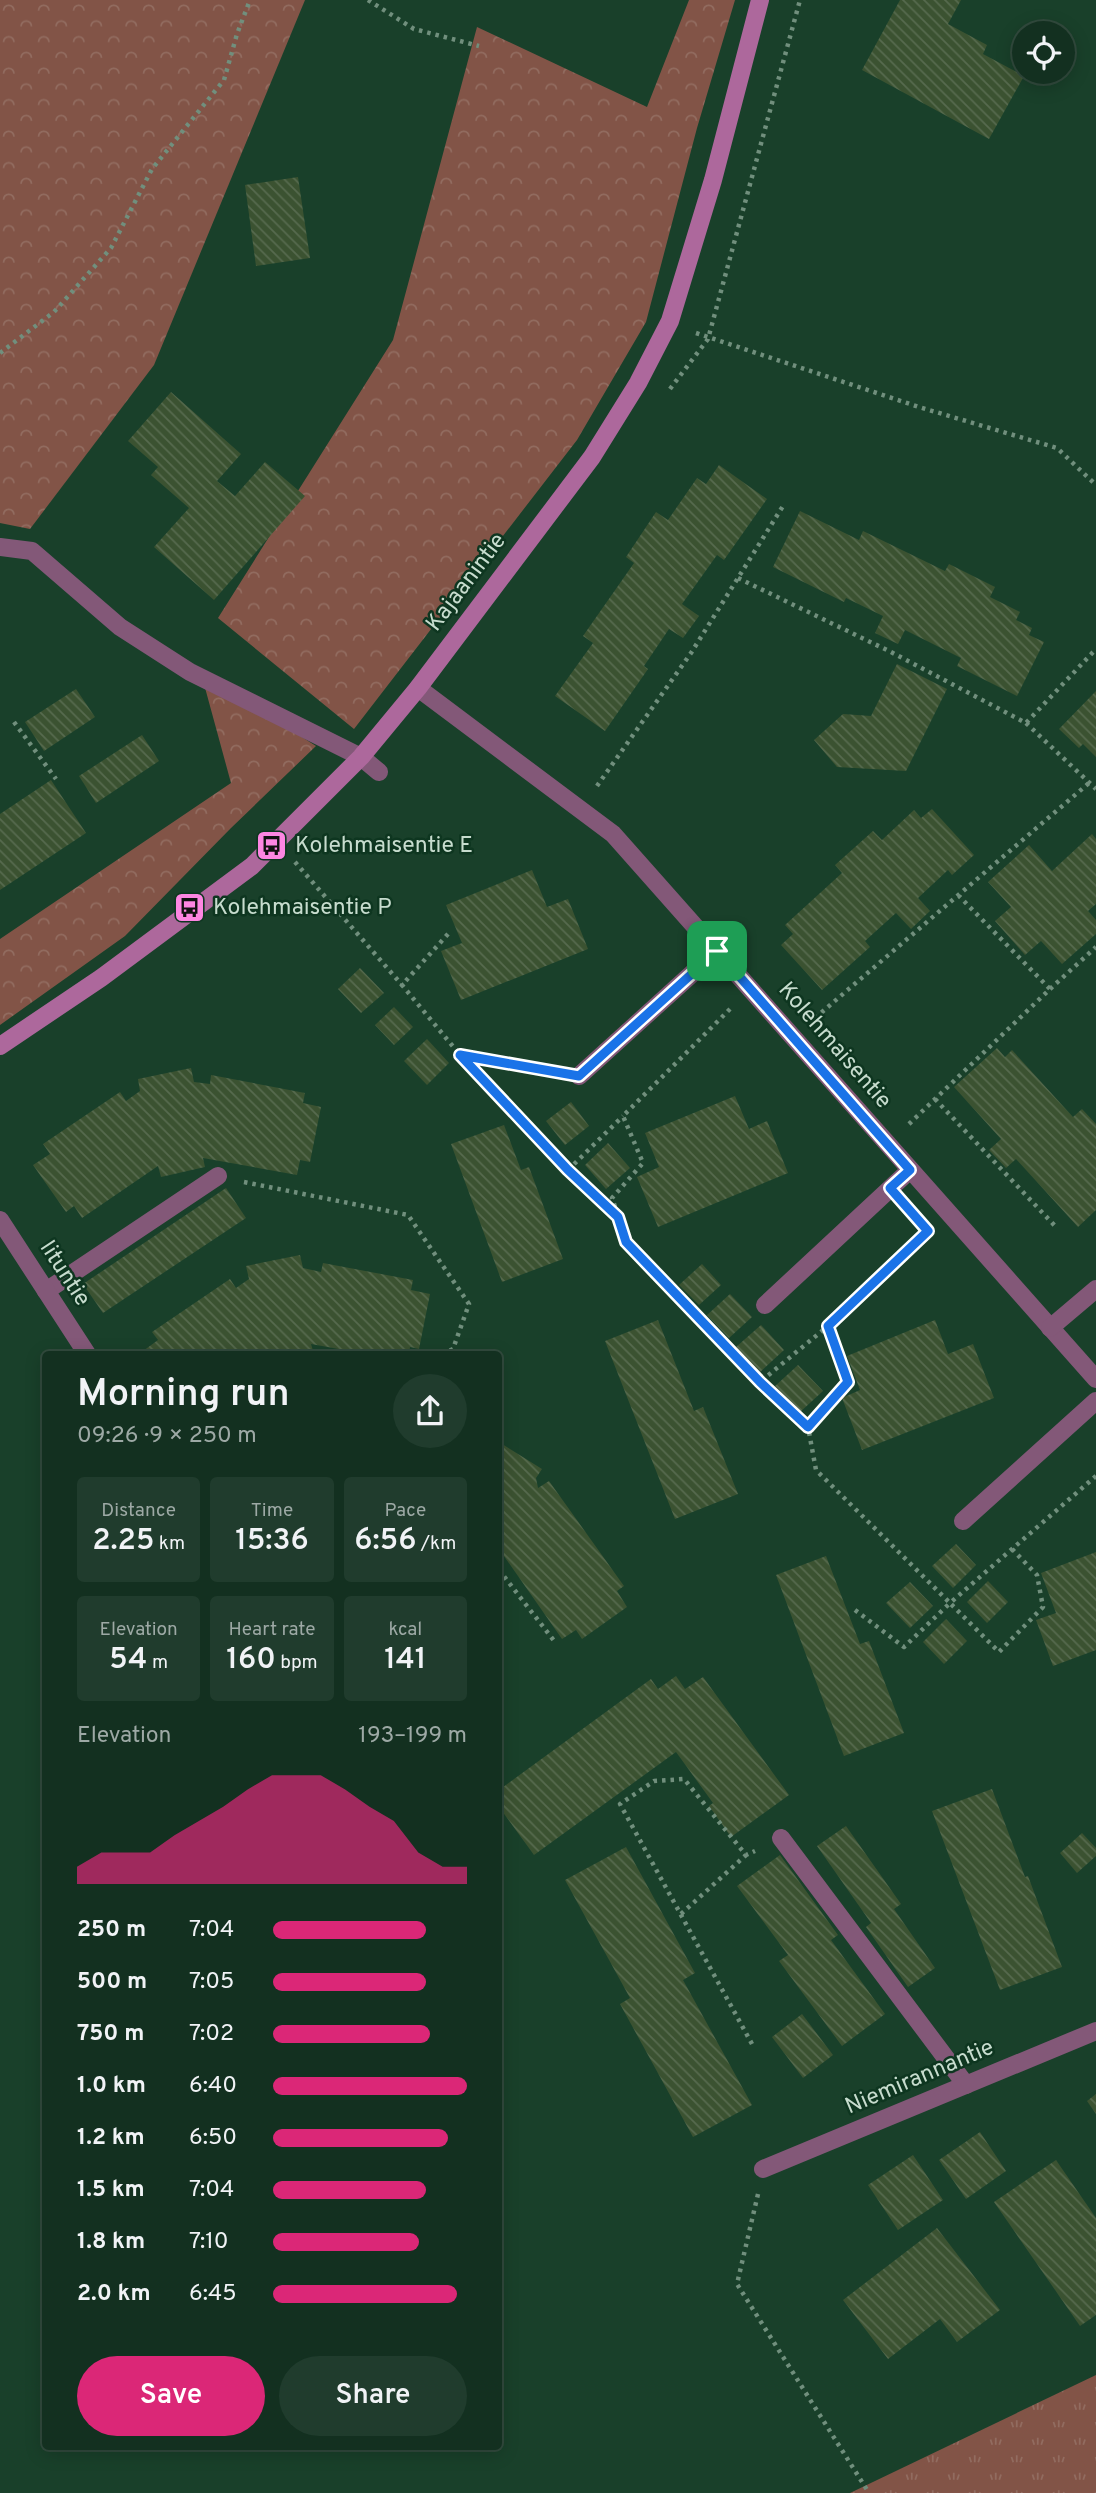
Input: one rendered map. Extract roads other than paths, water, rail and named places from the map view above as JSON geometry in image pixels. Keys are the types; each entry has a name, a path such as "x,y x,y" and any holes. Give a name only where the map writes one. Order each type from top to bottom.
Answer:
{"street":[{"name":"Kajaanintie","path":"0,1046 102,978 252,866 361,757 418,688 592,457 638,383 670,321 713,180 760,0"},
{"path":"0,547 32,551 120,627 190,672 361,757 379,772"},
{"name":"Kolehmaisentie","path":"418,688 613,834 1096,1379"},
{"path":"579,1076 717,951"},
{"path":"765,1305 910,1170"},
{"path":"46,1291 218,1176"},
{"name":"Iituntie","path":"0,1220 85,1351"},
{"path":"1050,1328 1096,1289"},
{"path":"962,1521 1096,1401"},
{"path":"781,1838 966,2085"},
{"name":"Niemirannantie","path":"763,2169 1096,2031"}],"place":[{"name":"Kolehmaisentie E","path":"272,846"},
{"name":"Kolehmaisentie P","path":"190,908"}]}
